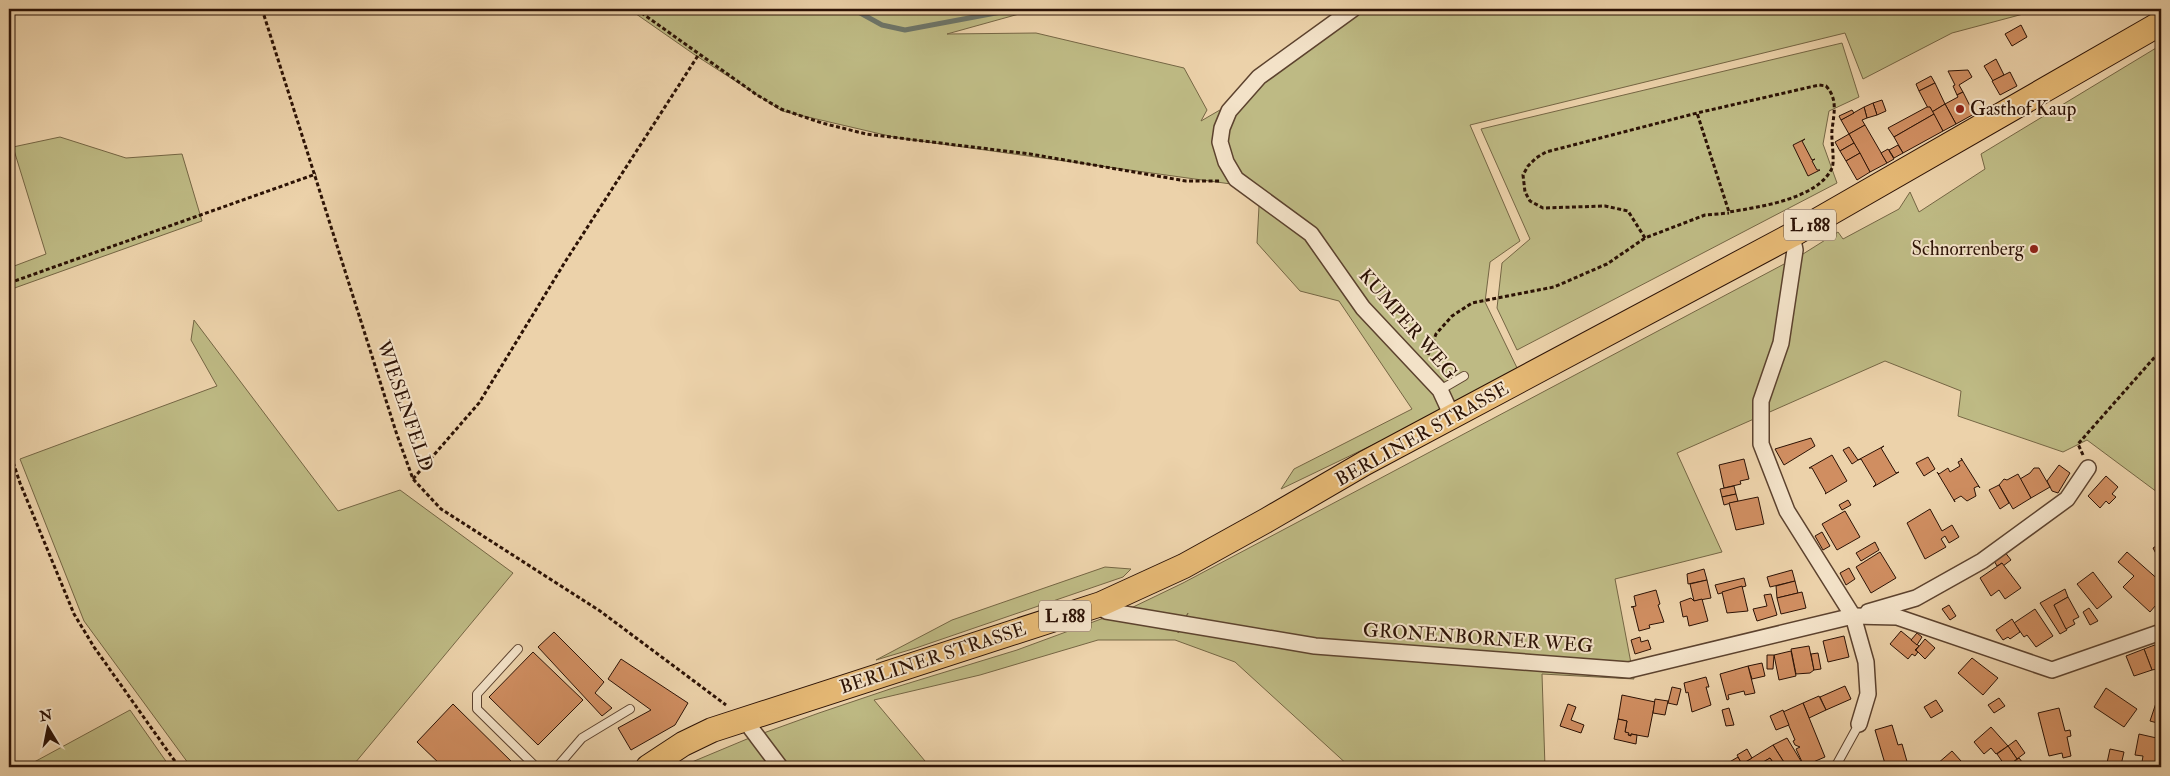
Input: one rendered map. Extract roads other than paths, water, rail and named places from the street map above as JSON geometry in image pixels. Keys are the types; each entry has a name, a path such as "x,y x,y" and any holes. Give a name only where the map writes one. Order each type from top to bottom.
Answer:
{"main road":[{"name":"BERLINER STRASSE","path":"648,767 683,744 712,730 1101,604 1184,566 1452,416 1792,235 2161,23"}],"street":[{"name":"KUMPER WEG","path":"1353,9 1259,77 1229,111 1222,128 1220,142 1226,162 1236,179 1311,234 1363,308 1440,390 1452,416"},
{"path":"1792,235 1795,250 1781,343 1761,401 1761,444 1787,511 1853,616 1866,662 1868,694 1859,724"},
{"name":"GRONENBORNER WEG","path":"1101,604 1106,611 1315,646 1629,670 1853,616 1916,598 1982,560 2067,498 2088,468"},
{"name":"GRONENBORNER WEG","path":"1853,616 1897,617 2052,670 2161,632"},
{"path":"744,719 780,767"}],"lane":[{"path":"1440,390 1464,376"},
{"path":"518,650 478,694 477,709 536,767"},
{"path":"557,767 582,738 630,709"},
{"path":"1832,767 1837,764 1859,724"}],"waterway":[{"path":"853,9 882,25 905,30 1017,9"}],"place":[{"name":"Gasthof Kaup","path":"1960,109"},
{"name":"Schnorrenberg","path":"2034,249"}]}
